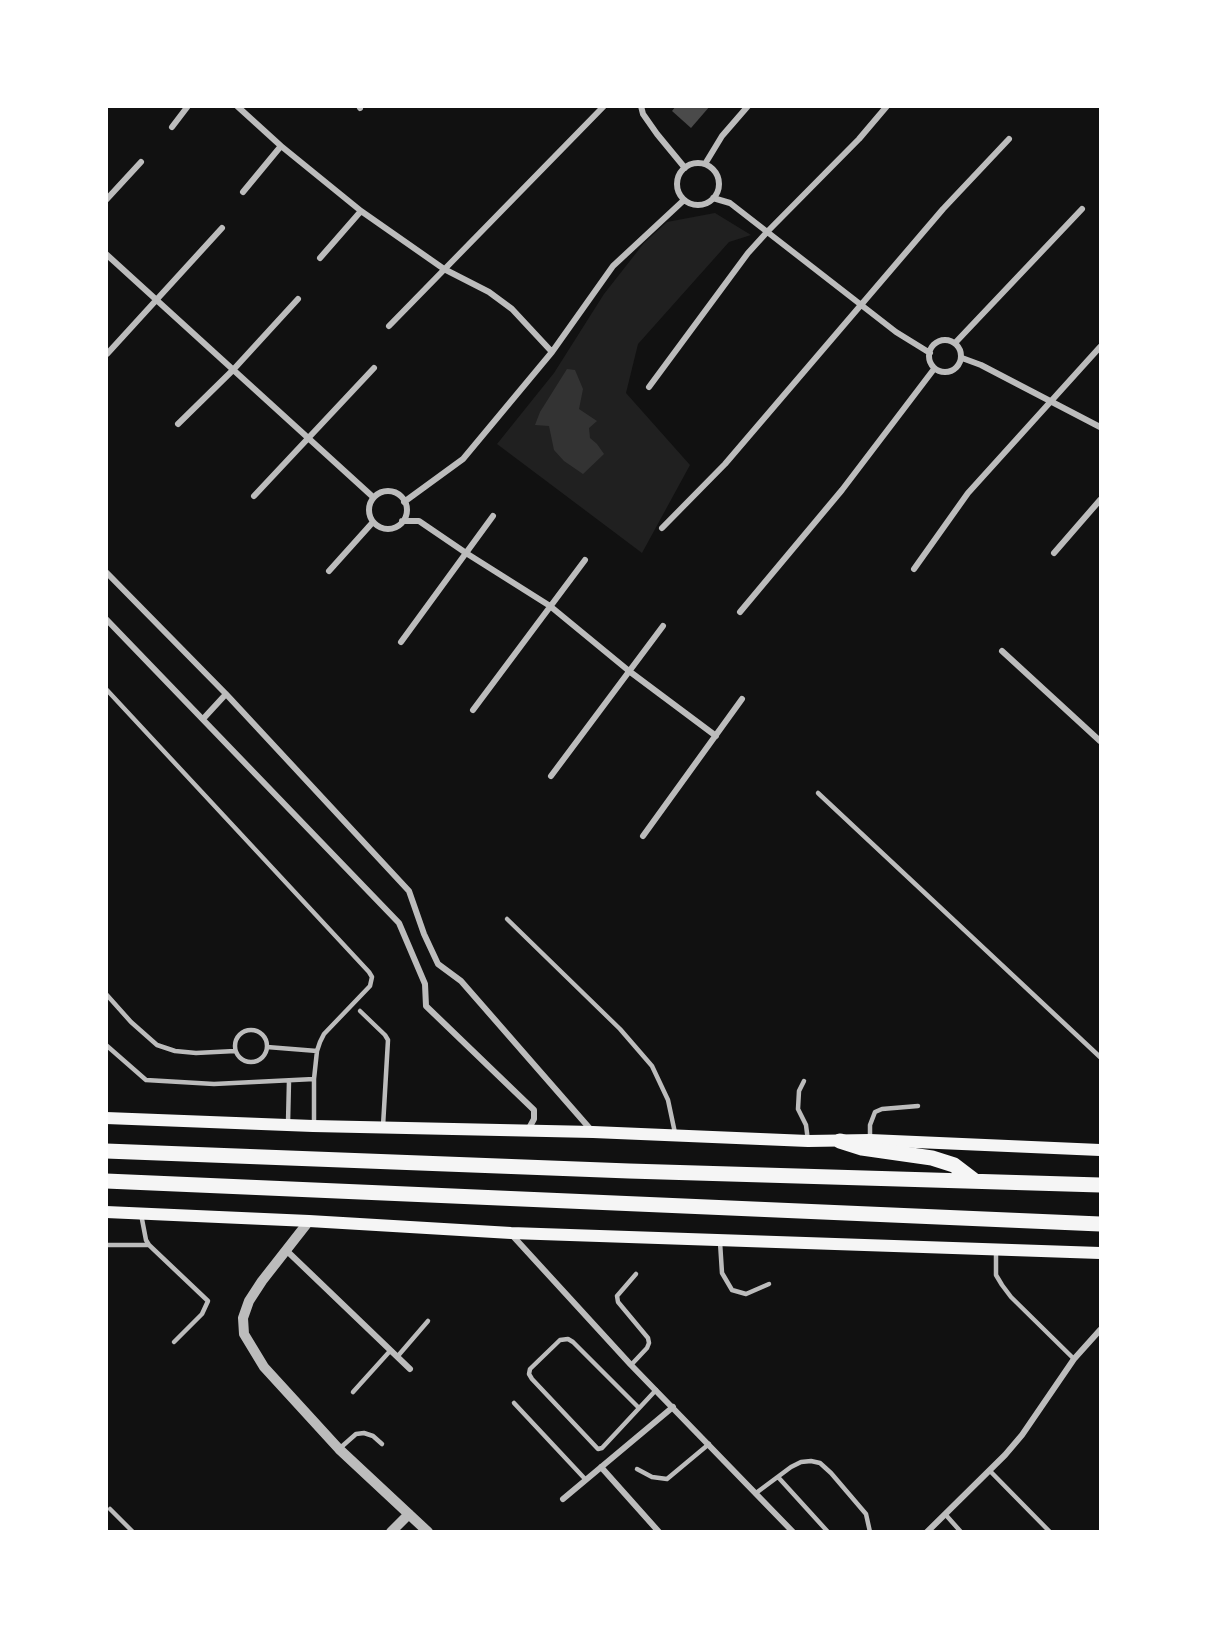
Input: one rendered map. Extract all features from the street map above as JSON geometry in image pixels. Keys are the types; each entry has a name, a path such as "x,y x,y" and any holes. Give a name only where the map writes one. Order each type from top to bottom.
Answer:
{"main road":[{"path":"106,1118 383,1128 593,1132 808,1141 870,1140 1101,1150"},
{"path":"840,1141 862,1148 932,1158 954,1165 975,1182"},
{"path":"106,1151 629,1171 1101,1185"},
{"path":"106,1181 1101,1224"},
{"path":"106,1212 511,1233 1101,1253"}],"street":[{"path":"172,127 188,106"},
{"path":"237,106 281,146 361,211 444,269 489,292 512,309 552,352"},
{"path":"389,326 604,106"},
{"path":"641,106 650,124 685,168"},
{"path":"705,164 722,136 748,106"},
{"path":"649,387 748,253 859,140 887,106"},
{"path":"662,528 725,464 943,208 1009,139"},
{"path":"243,192 281,146"},
{"path":"106,200 141,162"},
{"path":"691,164 705,164 715,172 719,186 713,198 708,202 696,205 684,200 680,194 678,180 685,168 691,164"},
{"path":"713,198 730,203 896,332 930,353"},
{"path":"404,502 463,459 552,352 613,266 684,200"},
{"path":"955,343 1082,209"},
{"path":"320,258 361,211"},
{"path":"107,354 222,228"},
{"path":"106,254 374,497"},
{"path":"178,424 233,370 298,299"},
{"path":"948,340 955,343 962,352 962,358 957,366 945,372 934,369 930,353 937,343 948,340"},
{"path":"914,569 968,493 1101,347"},
{"path":"962,358 1052,400 1101,427"},
{"path":"254,496 374,368"},
{"path":"740,612 842,490 934,369"},
{"path":"384,491 401,496 406,511 402,521 388,528 373,522 369,512 374,497 384,491"},
{"path":"1054,553 1101,500"},
{"path":"401,642 493,516"},
{"path":"402,521 419,521 550,606 629,671 716,736"},
{"path":"329,571 373,522"},
{"path":"473,710 585,560"},
{"path":"106,572 226,694 409,891 424,934 438,964 461,981 593,1132"},
{"path":"106,619 399,923 425,984 426,1006 534,1110 534,1119 528,1131"},
{"path":"551,776 663,626"},
{"path":"1002,651 1101,741"},
{"path":"203,719 226,694"},
{"path":"643,836 742,699"},
{"path":"309,1221 249,1301 243,1318 244,1334 264,1367 339,1449 428,1532"},
{"path":"511,1233 631,1365 793,1532"},
{"path":"287,1251 410,1369"},
{"path":"927,1532 990,1471 1022,1436 1074,1359 1101,1330"},
{"path":"563,1499 673,1407"},
{"path":"601,1467 659,1532"},
{"path":"392,1532 409,1514"}],"lane":[{"path":"106,689 372,977 370,986 324,1034 317,1052 314,1079 314,1126"},
{"path":"818,793 1101,1057"},
{"path":"507,919 620,1029 651,1066 668,1100 675,1136"},
{"path":"106,994 131,1022 157,1045 175,1051 196,1053 235,1052"},
{"path":"360,1011 388,1040 383,1128"},
{"path":"252,1030 263,1035 267,1047 266,1054 256,1062 243,1061 235,1052 234,1045 240,1034 252,1030"},
{"path":"106,1045 136,1074 146,1080 214,1084 314,1079"},
{"path":"267,1047 317,1052"},
{"path":"288,1125 289,1081"},
{"path":"804,1081 799,1091 798,1109 806,1125 808,1141"},
{"path":"870,1140 870,1125 875,1112 882,1109 918,1106"},
{"path":"141,1214 149,1245 208,1301 202,1314 174,1342"},
{"path":"719,1239 722,1273 732,1290 746,1294 769,1284"},
{"path":"106,1245 149,1245"},
{"path":"996,1249 996,1275 1002,1285 1011,1297 1074,1359"},
{"path":"631,1365 649,1343 648,1338 618,1302 617,1296 636,1274"},
{"path":"397,1357 429,1321"},
{"path":"638,1407 568,1339 561,1340 530,1369 529,1374 532,1379 598,1449 602,1448 656,1390"},
{"path":"353,1392 390,1351"},
{"path":"514,1402 586,1480"},
{"path":"339,1449 356,1434 364,1433 373,1436 382,1444"},
{"path":"637,1469 652,1477 667,1479 709,1444"},
{"path":"756,1493 801,1462 820,1463 866,1514 870,1532"},
{"path":"990,1471 1050,1532"},
{"path":"778,1477 828,1532"},
{"path":"110,1509 133,1532"},
{"path":"945,1514 961,1532"}],"shaded area":[{"path":"715,213 751,235 729,242 638,344 626,393 690,465 642,553 497,444 554,373 604,294 644,243 667,222"},
{"path":"567,369 575,370 583,389 579,409 597,421 589,428 590,438 604,454 583,474 564,461 554,450 549,426 535,425 540,412"}],"building":[{"path":"676,106 710,106 691,128 672,111"}]}
